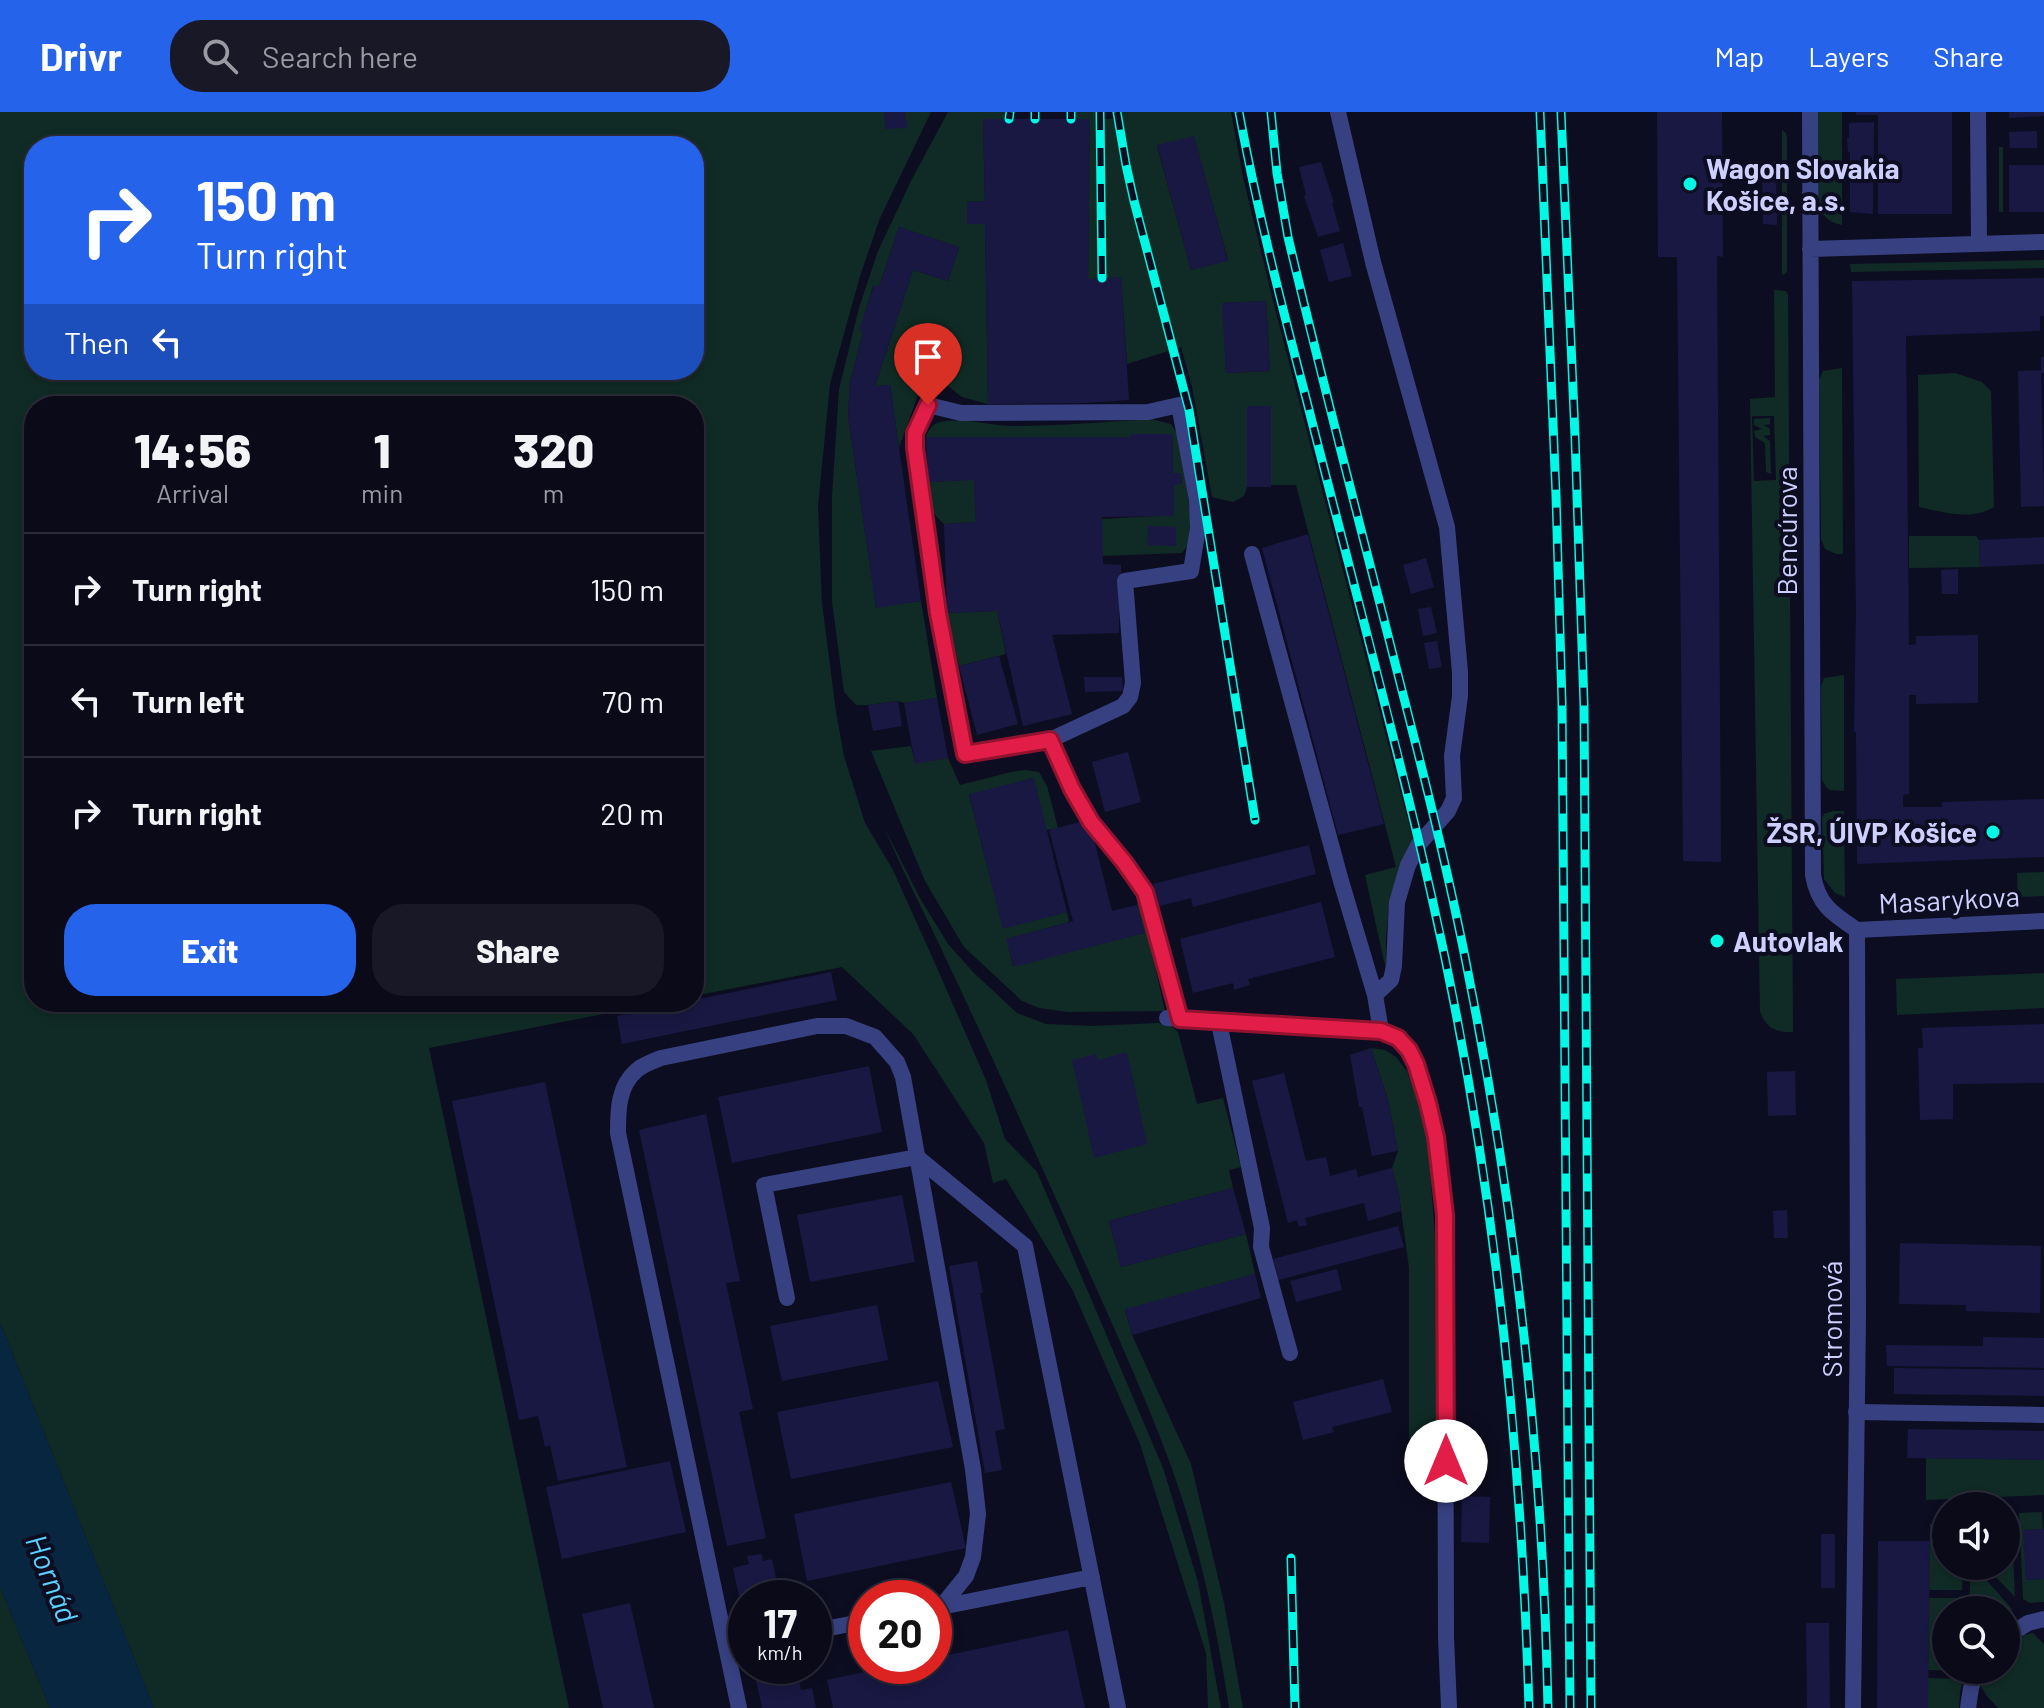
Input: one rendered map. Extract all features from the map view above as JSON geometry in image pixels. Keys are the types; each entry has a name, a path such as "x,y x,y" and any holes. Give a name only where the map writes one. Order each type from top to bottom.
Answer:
{"street":[{"path":"1338,112 1373,262 1447,527 1460,672 1452,756 1454,798 1448,811 1419,844 1408,865 1397,902 1391,980 1375,995"},
{"name":"Bencúrova","path":"1810,112 1813,875 1815,889 1822,902 1857,930"},
{"path":"1978,112 1979,243"},
{"path":"1810,249 2044,242"},
{"path":"928,405 961,413 1148,412 1179,405 1197,500 1198,528 1191,571 1125,581 1133,683 1130,697 1123,706 1050,740 965,754 938,613 915,433 928,405"},
{"path":"1252,554 1375,995 1381,1031"},
{"path":"1050,740 1091,822 1145,892 1174,1019 1381,1031 1398,1038 1416,1064 1436,1137 1445,1215 1446,1637 1449,1708"},
{"name":"Masarykova","path":"1857,930 2044,921"},
{"name":"Stromová","path":"1853,1708 1857,930"},
{"path":"1219,1023 1262,1228 1261,1247 1290,1353"},
{"path":"739,1708 618,1133 617,1107 625,1085 638,1069 661,1058 817,1026 846,1026 875,1037 897,1062 903,1077 973,1469 978,1514 973,1557 966,1576 952,1592"},
{"path":"787,1298 764,1185 917,1157 1025,1246 1118,1708"},
{"path":"1856,1412 2044,1415"},
{"path":"952,1605 1092,1577"},
{"path":"2020,1628 2044,1619"},
{"path":"1968,1708 1972,1684"}],"green space":[{"path":"0,112 931,112 880,218 860,276 830,384 818,506 822,603 836,712 844,756 865,823 893,870 937,968 986,1080 1005,1139 1037,1172 1163,1468 1198,1582 1221,1708 1208,1708 1206,1653 1140,1444 1073,1291 1006,1179 993,1183 984,1143 913,1034 842,967 704,994 704,396 24,396 24,1012 614,1012 429,1048 569,1708 154,1708 0,1322"},
{"path":"948,112 1007,112 1005,119 983,119 985,201 967,202 968,224 985,224 988,404 962,397 925,375 899,448 890,385 875,386 913,270 948,281 959,247 899,227 879,287 873,286 860,331 863,332 850,382 848,416 876,607 921,601 937,698 856,705 844,692 832,601 832,496 839,389 859,308 878,251"},
{"path":"1075,112 1096,112 1097,119 1122,119 1121,112 1231,112 1273,301 1413,840 1390,897 1386,970 1365,875 1396,867 1296,485 1271,485 1271,406 1247,406 1247,487 1244,496 1233,502 1212,497 1192,387 1181,347 1127,364 1121,278 1088,279 1090,119 1075,119","holes":["1194,137 1228,260 1191,270 1157,146","1266,301 1270,371 1226,373 1223,303"]},
{"path":"1818,112 1842,112 1842,225 1827,219 1818,206"},
{"path":"1782,130 1787,138 1787,270 1782,275"},
{"path":"1999,147 2003,147 2003,212 1999,212"},
{"path":"2044,260 2044,268 1851,272 1850,264"},
{"path":"1774,290 1786,291 1788,295 1793,1032 1772,1028 1760,1011 1750,399 1775,397","holes":["1752,416 1774,416 1776,480 1754,481"]},
{"path":"1842,368 1843,554 1836,554 1825,549 1821,539 1819,380 1823,371"},
{"path":"1955,373 1982,382 1991,391 1994,507 1976,514 1919,507 1918,375"},
{"path":"1770,418 1770,424 1764,425 1770,429 1770,435 1763,436 1770,441 1771,474 1766,472 1765,443 1755,437 1754,431 1762,429 1754,425 1754,419"},
{"path":"1151,419 1171,424 1179,436 1191,515 1188,545 1182,553 1102,556 1102,519 1174,515 1174,485 1182,483 1181,473 1173,473 1172,434 1132,434 1131,437 926,437 933,426 945,421 1030,426"},
{"path":"974,480 976,522 944,524 930,505 928,482"},
{"path":"1909,536 1976,536 1979,540 1980,567 1909,568"},
{"path":"997,611 1006,654 959,666 947,613"},
{"path":"1844,675 1844,791 1830,790 1822,780 1821,686 1824,678"},
{"path":"911,746 915,763 948,758 960,785 1025,770 1039,772 1047,786 1058,828 1046,830 1033,778 969,795 1003,928 1067,912 1069,922 1007,939 1013,966 1144,933 1138,900 1165,1011 1068,1012 1039,1008 1022,1001 964,947 925,881 871,751"},
{"path":"1833,811 1844,811 1845,897 1835,893 1824,879 1822,818"},
{"path":"885,829 921,900 948,944 1017,1013 1046,1024 1093,1026 1158,1023 1171,1026 1178,1032 1197,1104 1223,1098 1241,1167 1229,1170 1233,1188 1109,1221 1121,1267 1246,1234 1255,1274 1125,1310 1132,1335 1191,1464 1224,1603 1243,1708 1229,1708 1213,1616 1198,1555 1181,1495 1149,1410 1008,1093"},
{"path":"2044,872 2044,896 2018,897 2017,873"},
{"path":"2044,973 2044,1008 1897,1015 1896,979"},
{"path":"1371,1048 1385,1050 1396,1057 1407,1071 1428,1143 1435,1237 1437,1418 1426,1432 1409,1439 1409,1268 1392,1168 1398,1151 1388,1100"},
{"path":"1926,1458 2044,1460 2044,1495 1932,1492 1932,1500 1926,1500"},
{"path":"2042,1512 2043,1529 2024,1530 2026,1580 2044,1579 2044,1602 2030,1603 2023,1599 2020,1513"},
{"path":"1930,1523 1932,1580 1962,1580 1962,1590 1929,1590"},
{"path":"1970,1580 1986,1580 2001,1596 1970,1596"},
{"path":"1999,1580 2014,1580 2014,1596"},
{"path":"0,1587 50,1708 0,1708"},
{"path":"1929,1598 1932,1598 1932,1670 1928,1670"},
{"path":"2033,1633 2044,1644 2044,1708 1998,1708 1981,1687 1982,1684 2020,1684 2020,1639"},
{"path":"1928,1678 1932,1678 1932,1684 1962,1684 1959,1708 1928,1708"}],"water":[{"name":"Hornád","path":"0,1322 154,1708 50,1708 0,1587"}],"building":[{"path":"884,112 905,112 907,128 885,129"},
{"path":"1657,112 1722,112 1723,257 1717,256 1721,862 1683,861 1677,257 1658,257"},
{"path":"1856,112 1952,112 1952,214 1878,214 1878,115 1856,115"},
{"path":"2009,112 2044,112 2044,116 2009,118"},
{"path":"983,119 1090,119 1088,279 1121,277 1129,400 988,404 985,224 967,224 967,202 985,201"},
{"path":"1874,122 1873,214 1850,212 1849,123"},
{"path":"2037,131 2037,148 2010,148 2009,132"},
{"path":"1194,136 1228,261 1191,270 1157,145"},
{"path":"1321,162 1340,231 1318,237 1304,196 1299,167"},
{"path":"2009,165 2044,165 2044,212 2009,212"},
{"path":"1776,169 1777,225 1763,224 1762,170"},
{"path":"899,227 959,247 948,281 913,270 875,386 890,385 921,601 876,608 848,416 850,382 863,332 859,331 874,285 879,287"},
{"path":"1343,243 1352,276 1329,282 1320,250"},
{"path":"2044,278 2044,316 2040,316 2040,331 1906,336 1909,645 1916,644 1916,636 1978,635 1978,703 1916,704 1916,695 1909,695 1909,794 1903,795 1903,807 1942,807 1942,802 2044,799 2044,857 1857,864 1852,281"},
{"path":"1266,301 1270,371 1226,373 1222,303"},
{"path":"2041,357 2044,357 2044,373 2041,373 2044,506 2021,507 2018,371 2041,370"},
{"path":"1247,406 1271,406 1271,487 1247,487"},
{"path":"1131,434 1172,434 1173,473 1181,473 1182,484 1174,485 1174,516 1102,517 1103,564 1121,565 1119,633 1052,635 1072,714 1023,726 997,611 947,613 944,524 976,522 974,480 928,482 926,437 1131,437"},
{"path":"1148,526 1176,527 1176,546 1147,545"},
{"path":"1308,534 1384,824 1338,835 1262,548"},
{"path":"2044,537 2044,564 1980,567 1979,540"},
{"path":"1426,558 1434,587 1411,594 1403,565"},
{"path":"1958,569 1958,594 1942,594 1941,570"},
{"path":"1431,607 1437,633 1423,636 1418,609"},
{"path":"1437,641 1442,667 1429,669 1424,643"},
{"path":"999,656 1018,724 977,735 959,666"},
{"path":"1084,677 1122,677 1123,691 1085,692"},
{"path":"937,698 948,758 915,764 904,703"},
{"path":"898,701 902,726 873,731 868,705"},
{"path":"1128,752 1141,802 1105,812 1092,762"},
{"path":"1034,778 1067,912 1003,929 969,794"},
{"path":"1080,822 1093,836 1112,911 1137,905 1144,933 1014,967 1006,939 1073,921 1049,830"},
{"path":"1309,845 1316,874 1193,907 1191,898 1159,906 1153,884"},
{"path":"1321,902 1335,957 1248,979 1250,985 1234,990 1233,983 1193,993 1180,939"},
{"path":"831,972 837,1000 622,1044 617,1016 636,1012 704,1012 704,998"},
{"path":"2044,1024 2044,1083 1953,1084 1953,1119 1920,1120 1918,1048 1923,1048 1922,1028"},
{"path":"1371,1048 1388,1100 1398,1151 1372,1156 1350,1055"},
{"path":"1127,1052 1147,1144 1094,1158 1072,1060 1096,1054 1098,1060"},
{"path":"869,1066 882,1132 732,1163 718,1097"},
{"path":"1795,1071 1796,1115 1768,1116 1767,1072"},
{"path":"1284,1073 1306,1161 1326,1157 1330,1176 1356,1169 1358,1177 1392,1168 1401,1211 1368,1221 1364,1203 1305,1218 1307,1225 1299,1227 1297,1220 1288,1223 1252,1081"},
{"path":"545,1082 627,1467 558,1481 550,1445 545,1447 538,1416 519,1420 452,1101"},
{"path":"706,1114 740,1281 726,1283 753,1409 739,1412 766,1538 727,1546 639,1130"},
{"path":"1233,1188 1246,1234 1121,1267 1109,1221"},
{"path":"902,1195 915,1262 810,1282 797,1215"},
{"path":"1787,1210 1788,1238 1774,1238 1773,1211"},
{"path":"1398,1226 1404,1247 1278,1280 1273,1259"},
{"path":"1900,1243 2041,1246 2040,1313 1966,1311 1966,1305 1899,1304"},
{"path":"977,1261 1005,1429 995,1431 1002,1470 985,1473 949,1266"},
{"path":"1337,1269 1342,1290 1296,1302 1290,1281"},
{"path":"1255,1274 1261,1298 1132,1335 1125,1309"},
{"path":"877,1305 888,1360 782,1381 770,1326"},
{"path":"1983,1337 2044,1338 2044,1368 1887,1366 1886,1345 1983,1346"},
{"path":"1894,1368 2044,1370 2044,1396 1894,1394"},
{"path":"1383,1379 1392,1412 1332,1427 1334,1432 1303,1440 1293,1402"},
{"path":"938,1381 953,1447 791,1479 777,1412"},
{"path":"1908,1429 2044,1431 2044,1460 1907,1458"},
{"path":"670,1461 686,1532 562,1559 546,1487"},
{"path":"951,1482 966,1548 807,1580 794,1514"},
{"path":"1462,1496 1490,1497 1489,1543 1461,1542"},
{"path":"2044,1529 2044,1579 2026,1580 2023,1530"},
{"path":"1821,1534 1835,1534 1835,1588 1821,1588"},
{"path":"1878,1541 1930,1541 1928,1708 1877,1708"},
{"path":"762,1554 763,1561 772,1559 776,1580 736,1580 733,1568 749,1564 747,1556"},
{"path":"630,1603 654,1708 603,1708 582,1614"},
{"path":"1806,1623 1829,1623 1830,1708 1807,1708"},
{"path":"1068,1630 1085,1708 833,1708 828,1684 832,1684 832,1679 848,1676 848,1684 952,1684 952,1654"},
{"path":"757,1684 800,1684 801,1690 812,1688 816,1708 762,1708"}],"railway":[{"path":"1009,119 1010,112"},
{"path":"1035,112 1035,119"},
{"path":"1071,112 1071,119"},
{"path":"1100,112 1102,278"},
{"path":"1117,112 1134,201 1189,410 1255,820"},
{"path":"1239,112 1279,291 1387,710 1453,998 1487,1199 1511,1402 1529,1708"},
{"path":"1271,112 1288,237 1436,825 1487,1073 1514,1253 1534,1435 1548,1708"},
{"path":"1540,112 1562,703 1570,1708"},
{"path":"1561,112 1584,705 1591,1708"},
{"path":"1291,1558 1295,1708"}],"place":[{"name":"Wagon Slovakia Košice, a.s.","path":"1690,184"},
{"name":"ŽSR, ÚIVP Košice","path":"1993,832"},
{"name":"Autovlak","path":"1717,941"}],"route":[{"path":"928,405 915,433 915,448 938,613 965,754 1050,740 1091,822 1145,892 1180,1019 1381,1031 1398,1038 1416,1064 1436,1137 1445,1215 1446,1461"}]}
